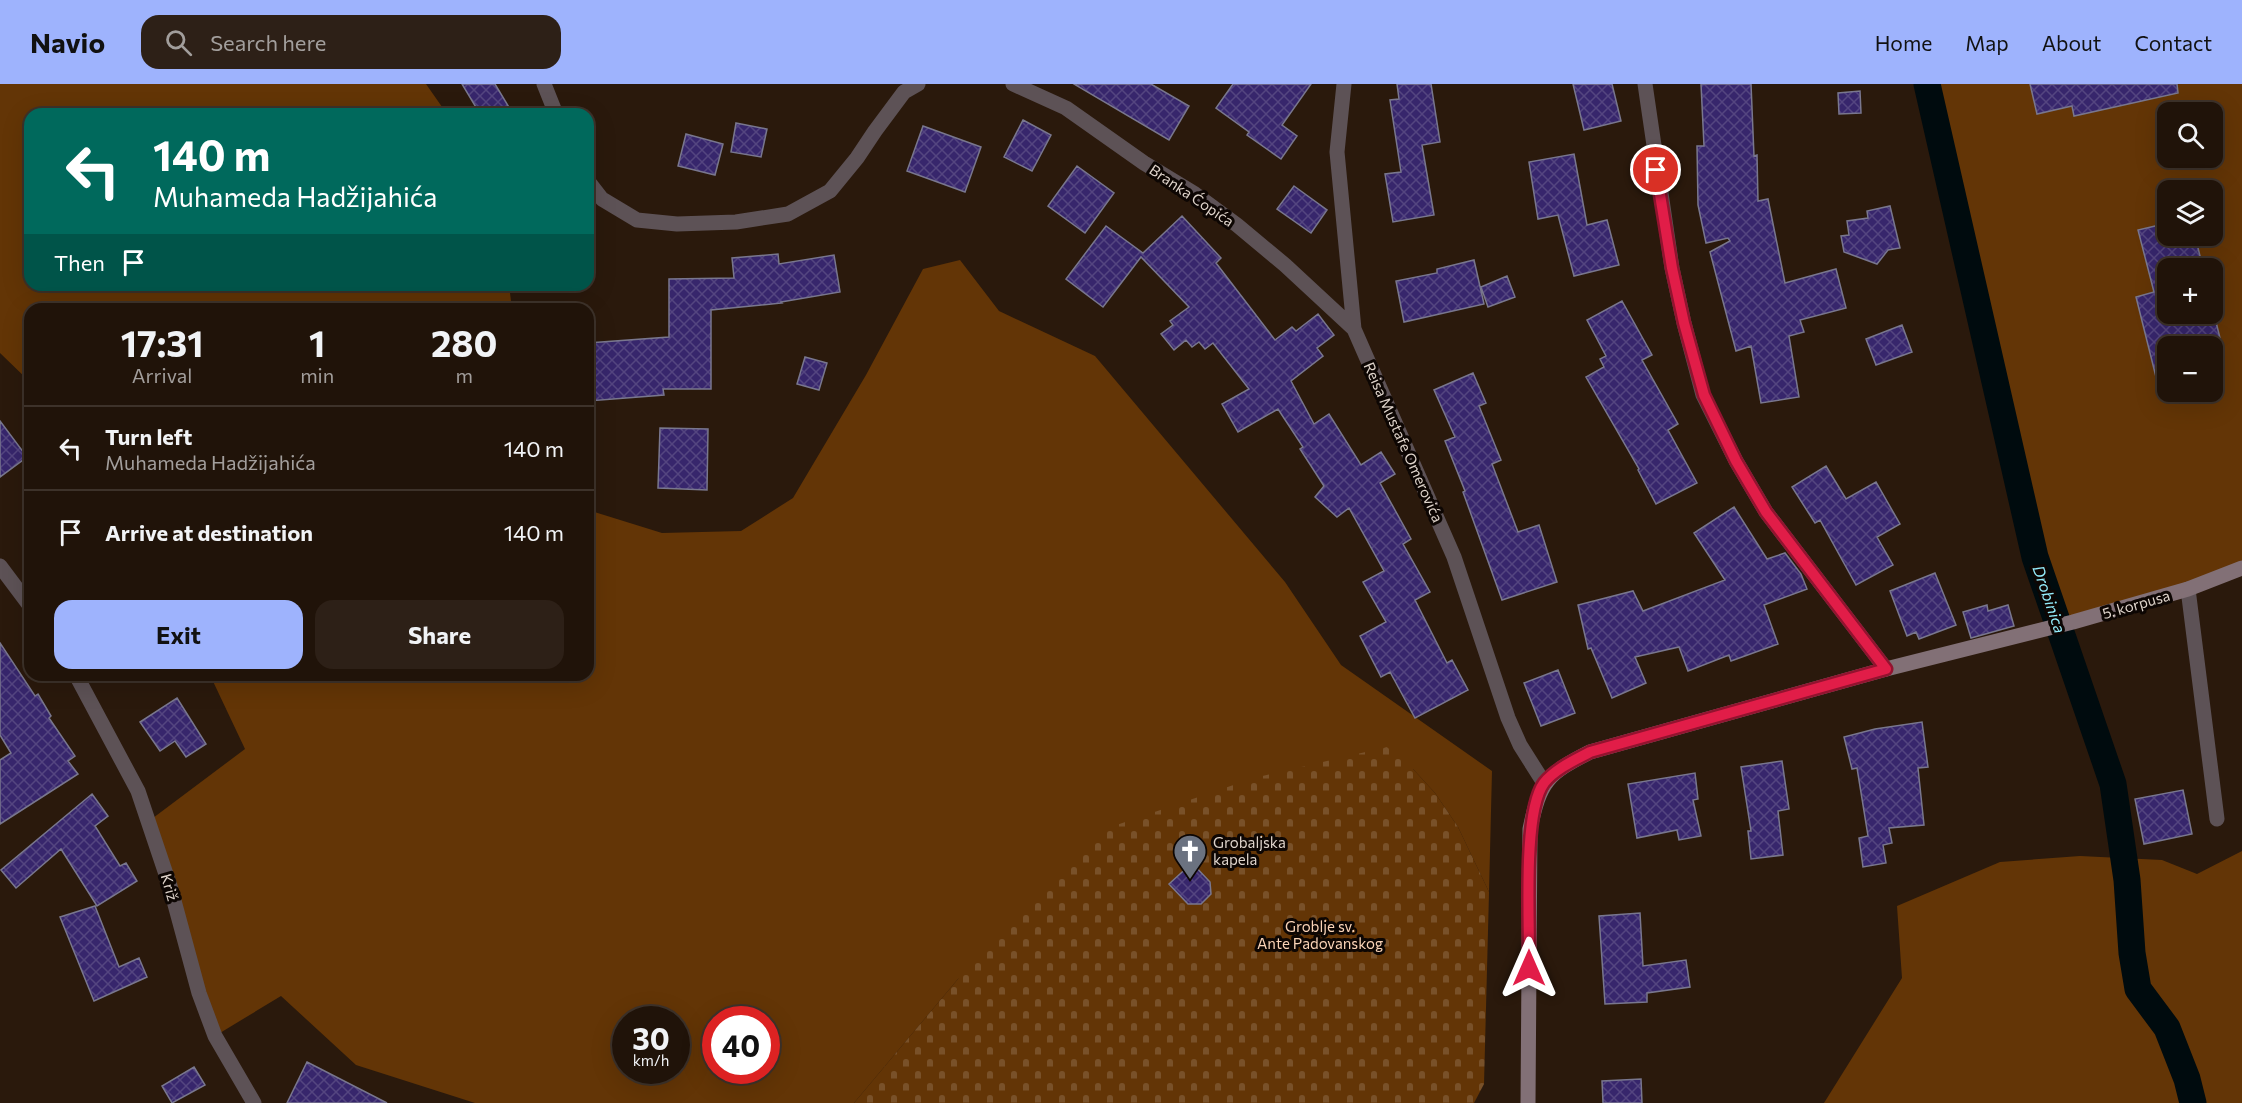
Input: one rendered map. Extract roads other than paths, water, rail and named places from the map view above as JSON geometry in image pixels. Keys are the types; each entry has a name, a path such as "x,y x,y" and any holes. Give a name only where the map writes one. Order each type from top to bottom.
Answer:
{"street":[{"path":"544,84 554,108"},
{"path":"594,189 602,199 637,220 677,224 724,223 788,214 830,191 857,158 874,131 904,92 918,84"},
{"name":"Branka Ćopića","path":"1013,84 1066,108 1144,163 1196,194 1238,225 1285,265 1354,329"},
{"name":"Reisa Mustafe Omerovića","path":"1344,84 1337,152 1354,329 1454,556 1508,718 1520,745 1544,783"},
{"path":"1645,84 1672,268 1684,323 1704,395 1736,461 1766,512 1886,669"},
{"path":"0,566 24,598"},
{"name":"5. korpusa","path":"1544,783 1566,764 1590,752 1886,669 2073,622 2188,589 2242,568"},
{"path":"2188,589 2217,819"},
{"name":"Križ","path":"79,681 138,791 170,886 207,1015 215,1036 254,1103"},
{"path":"1528,1103 1530,829 1536,803 1544,783"}],"waterway":[{"name":"Drobinica","path":"1927,84 2035,557 2113,784 2127,880 2132,953 2138,989 2167,1028 2187,1079 2193,1103"}],"place":[{"name":"Grobaljska kapela","path":"1190,880"}],"park label":[{"name":"Groblje sv. Ante Padovanskog","path":"1320,934"}]}
